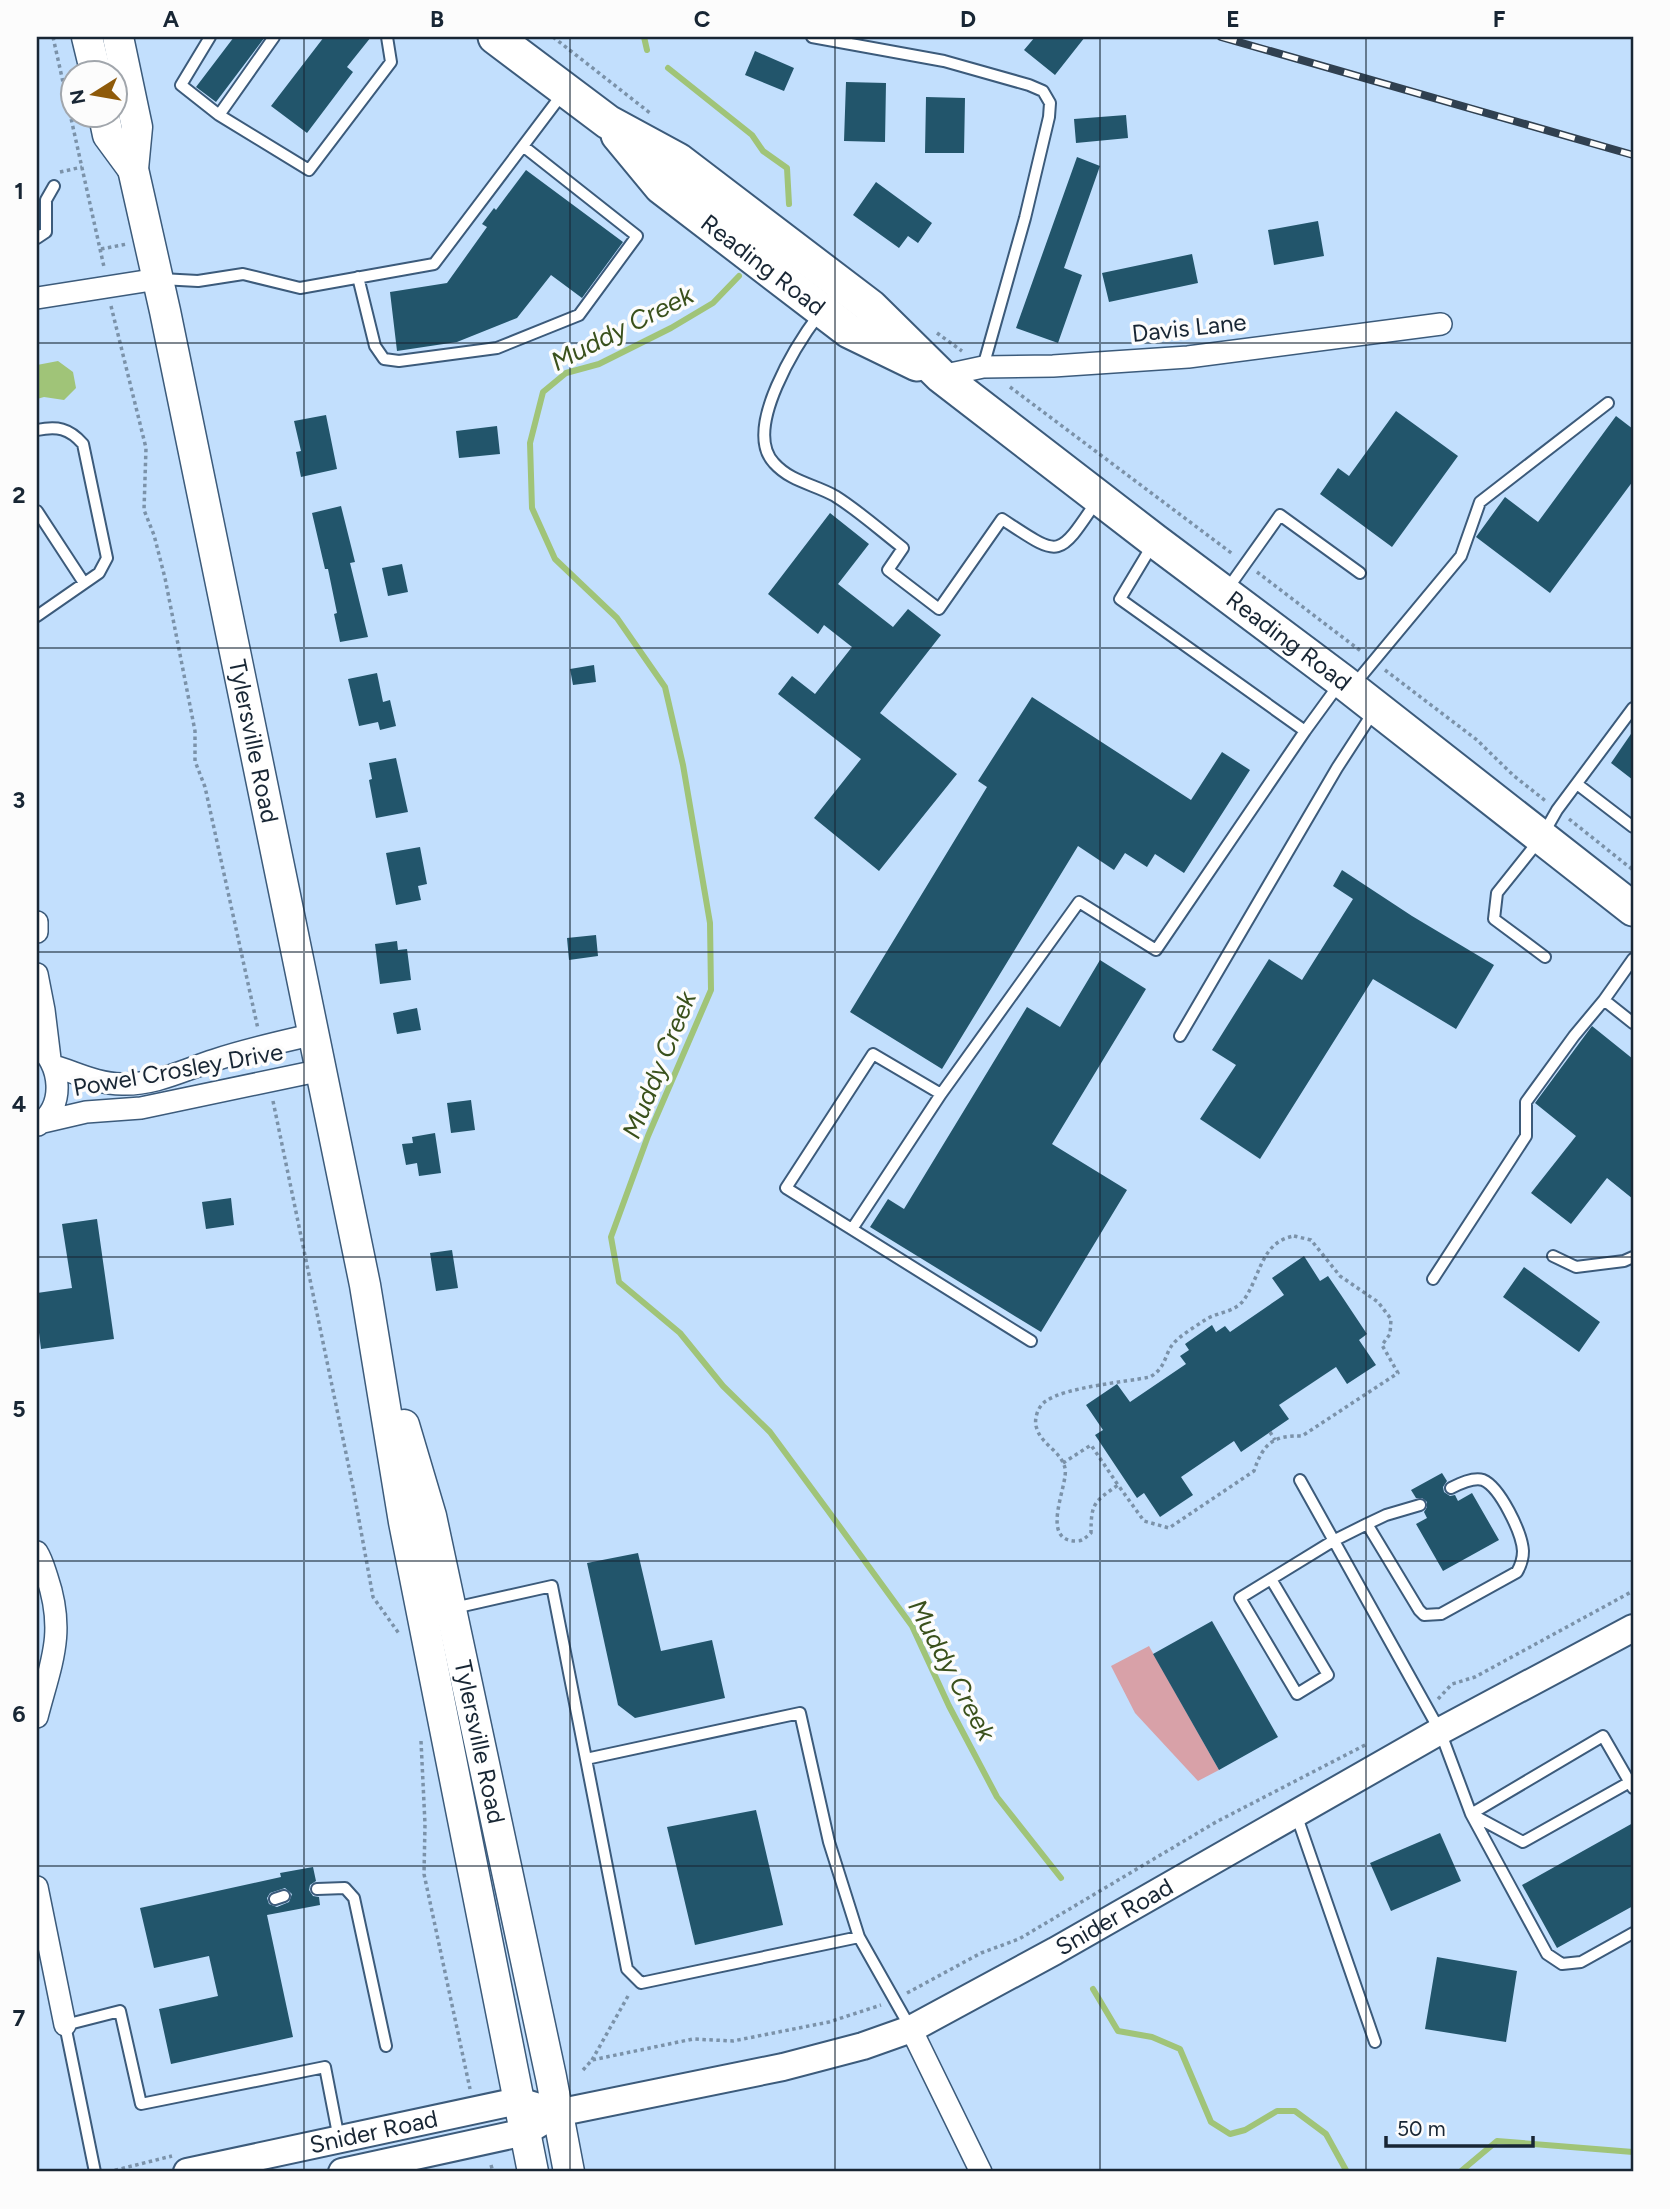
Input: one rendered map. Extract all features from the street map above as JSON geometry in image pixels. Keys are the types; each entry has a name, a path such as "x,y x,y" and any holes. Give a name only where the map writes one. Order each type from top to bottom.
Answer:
{"main road":[{"path":"87,37 93,60"},
{"name":"Tylersville Road","path":"118,37 137,127 133,169 371,1314 404,1522 533,2172"},
{"name":"Reading Road","path":"495,37 607,122 678,160 871,307 941,376 1155,541 1356,693 1549,824 1633,909"},
{"name":"Reading Road","path":"607,122 662,187 822,311 849,331 941,376"},
{"name":"Tylersville Road","path":"107,130 133,169"},
{"name":"Tylersville Road","path":"371,1314 431,1516 569,2172"}],"street":[{"path":"37,298 158,279"},
{"name":"Davis Lane","path":"941,376 983,367 1053,366 1188,357 1441,324"},
{"path":"37,922 37,932"},
{"name":"Powel Crosley Drive","path":"37,974 44,1010 47,1057 97,1082 150,1082 178,1075 241,1052 314,1034"},
{"path":"40,1124 52,1110 57,1096 58,1081 47,1057"},
{"name":"Powel Crosley Drive","path":"40,1124 86,1112 141,1108 322,1070"},
{"path":"37,1552 52,1592 58,1621 56,1647 37,1717"},
{"name":"Snider Road","path":"342,2172 525,2132 557,2113 783,2067 863,2046 911,2029 1055,1951 1296,1814 1434,1721 1633,1628"},
{"path":"37,1887 65,2025"},
{"path":"911,2029 981,2172"},
{"name":"Snider Road","path":"187,2172 518,2101 557,2113"}],"lane":[{"path":"210,37 181,85 219,116 309,170 391,62 387,37"},
{"path":"219,116 274,37"},
{"path":"812,37 944,61 1043,91 1050,103 1025,218 983,367"},
{"path":"158,279 198,281 243,275 300,288 434,264 565,90"},
{"path":"359,277 375,346 384,359 399,361 497,348 579,314 637,236 523,146"},
{"path":"37,238 46,232 46,200 54,186"},
{"path":"822,311 793,352 776,387 768,414 765,448 771,461 788,477 833,495 904,548 888,570 939,609 1002,519 1041,545 1054,548 1070,540 1099,498"},
{"path":"1180,1036 1337,768 1356,693 1373,661 1461,556 1480,502 1608,403"},
{"path":"37,430 56,426 74,433 83,444 107,558 99,573 39,610"},
{"path":"37,511 85,583"},
{"path":"1225,593 1280,515 1360,573"},
{"path":"1155,541 1120,599 1305,732"},
{"path":"852,1229 941,1094 1079,902 1156,950 1305,732 1356,693"},
{"path":"1545,957 1494,919 1497,893 1633,708"},
{"path":"1577,784 1633,827"},
{"path":"1433,1279 1525,1136 1526,1102 1633,959"},
{"path":"1604,1000 1633,1023"},
{"path":"941,1094 873,1054 786,1188 1031,1340"},
{"path":"1553,1255 1576,1267 1624,1261 1633,1257"},
{"path":"1300,1480 1434,1721 1471,1814 1547,1954 1562,1964 1581,1962 1633,1933"},
{"path":"1367,1524 1419,1610 1424,1615 1441,1614 1517,1572 1522,1561 1522,1540 1497,1493 1483,1480 1474,1480 1451,1488"},
{"path":"1271,1579 1328,1675 1297,1694 1240,1598 1271,1579 1333,1541 1386,1515 1420,1505"},
{"path":"451,1608 552,1586 627,1969 641,1983 859,1937"},
{"path":"586,1759 800,1713 830,1842 859,1937 911,2029"},
{"path":"1604,1736 1632,1785 1524,1842 1471,1814 1604,1736"},
{"path":"1296,1814 1375,2042"},
{"path":"317,1889 345,1888 354,1898 386,2046"},
{"path":"95,2172 65,2025 120,2011 141,2104 325,2067 339,2139"}],"path":[{"path":"53,37 101,249"},
{"path":"553,37 657,119"},
{"path":"60,172 82,167"},
{"path":"113,317 146,448 144,510 154,535 165,578 195,731 195,761 205,787 258,1027"},
{"path":"931,328 1477,740 1514,776 1549,824 1633,870"},
{"path":"272,1095 373,1597 397,1629 401,1639"},
{"path":"1063,1463 1091,1445 1144,1521 1169,1528 1254,1471 1259,1455 1275,1440 1284,1436 1302,1436 1398,1373 1382,1345 1390,1334 1391,1320 1378,1302 1340,1276 1311,1240 1294,1236 1281,1238 1270,1249 1243,1300 1233,1310 1206,1319 1177,1339 1169,1348 1161,1370 1150,1377 1060,1394 1044,1402 1037,1412 1036,1427 1044,1442 1060,1457 1065,1469 1057,1508 1058,1526 1065,1537 1075,1541 1084,1539 1091,1533 1092,1509 1099,1499 1118,1485"},
{"path":"1270,1432 1275,1440"},
{"path":"1434,1721 1452,1684 1475,1677 1633,1591"},
{"path":"421,1741 425,1824 424,1874 470,2092"},
{"path":"592,2060 693,2039 733,2040 815,2025 865,2011 895,1999 981,1953 1019,1939 1216,1822 1370,1743"},
{"path":"583,2070 592,2060 628,1996"},
{"path":"491,2165 493,2172"}],"shaded area":[{"path":"58,361 73,372 76,388 64,400 44,397 37,399 37,365"},
{"path":"1149,1646 1219,1770 1198,1781 1135,1713 1111,1666"}],"building":[{"path":"234,37 265,37 216,102 196,87"},
{"path":"324,37 371,37 347,67 353,72 307,133 271,106"},
{"path":"1035,37 1085,37 1055,75 1024,50"},
{"path":"755,51 794,68 784,91 745,75"},
{"path":"846,82 886,83 885,142 844,141"},
{"path":"926,97 965,98 964,153 925,153"},
{"path":"1126,115 1128,138 1076,143 1074,119"},
{"path":"1077,157 1100,166 1064,268 1082,275 1058,343 1016,328"},
{"path":"526,170 623,242 582,298 551,275 517,318 457,342 397,351 390,292 447,283 487,227 482,224"},
{"path":"876,182 932,223 918,243 908,236 899,248 853,215"},
{"path":"1318,221 1324,256 1274,265 1268,230"},
{"path":"1192,254 1198,283 1109,302 1102,273"},
{"path":"1396,411 1458,456 1392,547 1320,494 1338,468 1349,476"},
{"path":"326,415 337,469 301,477 296,452 301,451 294,421"},
{"path":"1616,416 1633,429 1633,481 1550,593 1476,537 1505,497 1538,522"},
{"path":"497,426 500,454 459,458 456,431"},
{"path":"341,506 355,562 350,563 368,637 340,642 328,569 325,569 312,513"},
{"path":"830,513 869,544 838,584 893,627 908,609 941,635 880,713 957,774 879,871 814,818 861,759 778,694 792,676 815,694 852,647 824,625 818,634 768,594"},
{"path":"402,564 408,592 388,596 382,568"},
{"path":"594,665 596,682 573,685 570,669"},
{"path":"377,673 383,702 390,700 396,726 380,730 378,722 359,726 348,679"},
{"path":"1032,697 1191,800 1222,752 1250,770 1184,873 1155,854 1147,867 1125,853 1114,870 1078,846 942,1069 850,1012 987,787 978,781"},
{"path":"1633,731 1633,780 1611,763"},
{"path":"396,758 408,812 376,818 369,780 372,779 369,763"},
{"path":"420,847 427,884 418,886 421,900 396,905 386,853"},
{"path":"1342,870 1494,965 1456,1029 1373,979 1260,1159 1200,1119 1236,1065 1212,1050 1269,959 1302,980 1353,899 1333,886"},
{"path":"596,935 598,956 569,960 567,938"},
{"path":"397,941 398,950 407,949 411,980 380,984 375,944"},
{"path":"1100,960 1146,989 1052,1144 1127,1190 1041,1332 870,1227 888,1199 904,1209 1027,1007 1060,1027"},
{"path":"417,1008 421,1030 397,1034 393,1013"},
{"path":"1592,1026 1633,1059 1633,1199 1607,1178 1571,1224 1531,1193 1576,1136 1535,1103"},
{"path":"471,1100 475,1130 451,1133 447,1103"},
{"path":"435,1133 441,1173 419,1176 417,1163 406,1165 402,1144 413,1143 412,1137"},
{"path":"231,1198 234,1225 206,1229 202,1202"},
{"path":"97,1219 114,1339 41,1349 37,1293 72,1288 62,1224"},
{"path":"452,1250 458,1288 436,1291 430,1253"},
{"path":"1304,1256 1320,1281 1328,1276 1367,1334 1359,1340 1376,1365 1347,1384 1336,1367 1279,1405 1289,1419 1241,1452 1234,1441 1181,1477 1193,1495 1160,1517 1144,1493 1137,1498 1095,1435 1103,1430 1086,1405 1117,1384 1130,1402 1186,1364 1180,1356 1189,1350 1185,1344 1212,1325 1216,1332 1225,1326 1230,1332 1284,1295 1272,1278"},
{"path":"1524,1267 1600,1322 1579,1352 1503,1297"},
{"path":"1442,1473 1447,1481 1443,1487 1444,1492 1450,1496 1455,1495 1458,1501 1472,1493 1499,1540 1443,1571 1416,1524 1427,1518 1424,1512 1427,1502 1416,1498 1411,1490"},
{"path":"638,1553 661,1651 712,1640 725,1698 635,1718 618,1705 587,1563"},
{"path":"1212,1621 1278,1737 1219,1770 1153,1654"},
{"path":"756,1810 783,1925 695,1945 667,1827"},
{"path":"1633,1823 1633,1906 1557,1948 1522,1885"},
{"path":"1440,1833 1461,1881 1391,1911 1370,1863"},
{"path":"313,1867 316,1881 310,1885 309,1890 313,1896 319,1897 320,1905 267,1915 293,2037 171,2064 159,2009 218,1996 209,1956 154,1968 140,1908 281,1877 280,1873","holes":["285,1888 292,1894 289,1902 277,1907 269,1904 267,1898 270,1893"]},
{"path":"1437,1957 1517,1971 1506,2042 1425,2029"}],"waterway":[{"name":"Muddy Creek","path":"644,37 647,50"},
{"name":"Muddy Creek","path":"668,68 752,135 763,151 787,168 789,204"},
{"name":"Muddy Creek","path":"739,276 713,303 671,328 599,364 566,373 543,392 530,443 532,508 555,559 617,618 665,687 683,765 710,923 711,990 648,1136 611,1237 619,1282 680,1333 723,1386 770,1432 912,1626 949,1706 997,1797 1061,1878"},
{"name":"Muddy Creek","path":"1093,1989 1118,2031 1152,2037 1180,2049 1211,2122 1230,2134 1245,2130 1277,2111 1295,2111 1326,2134 1347,2172"},
{"name":"Muddy Creek","path":"1460,2172 1497,2141 1633,2152"}],"railway":[{"path":"1221,37 1633,155"}]}
